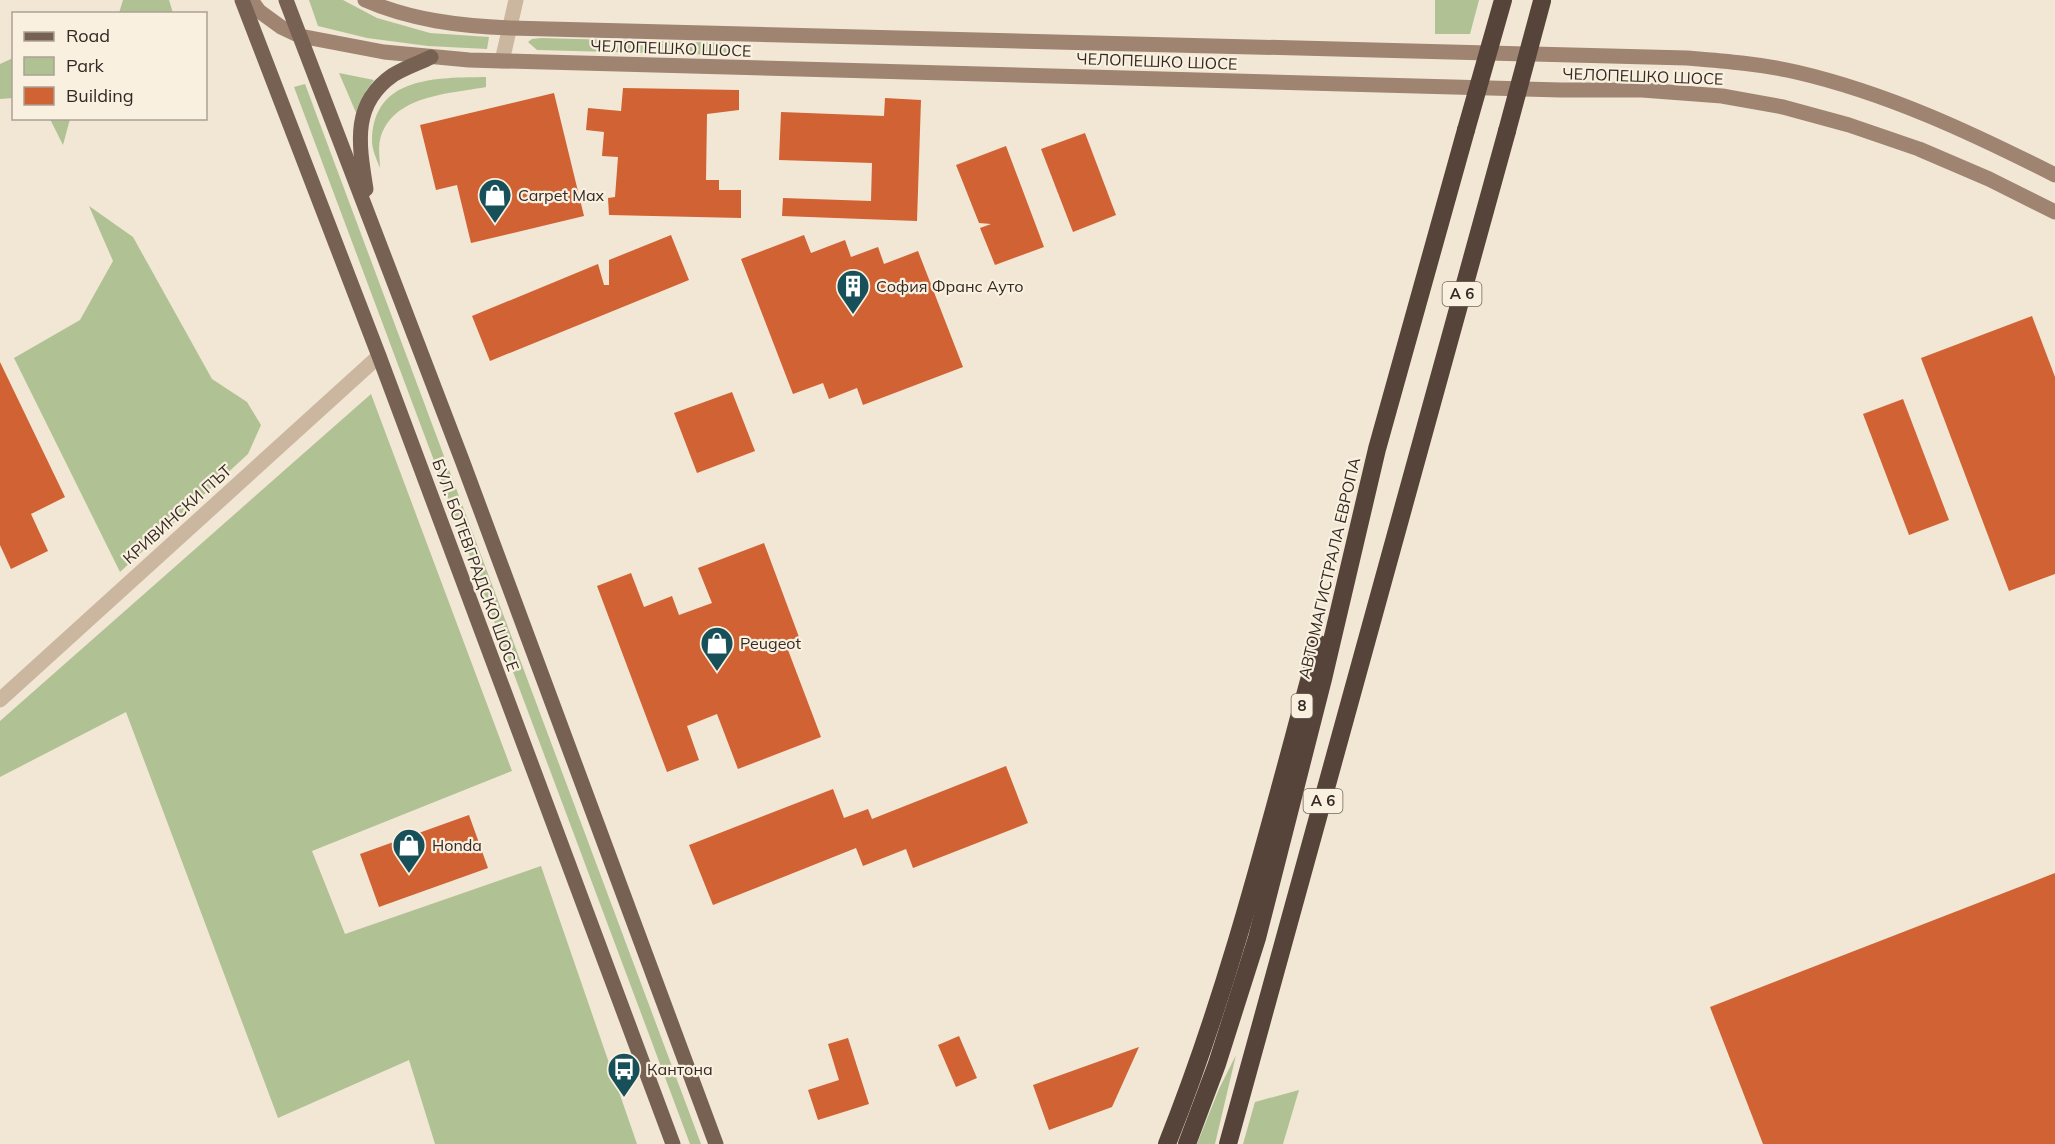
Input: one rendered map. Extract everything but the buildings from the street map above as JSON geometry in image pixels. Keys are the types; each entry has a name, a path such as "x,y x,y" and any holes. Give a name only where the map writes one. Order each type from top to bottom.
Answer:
{"highway":[{"name":"АВТОМАГИСТРАЛА ЕВРОПА","path":"1187,1144 1221,1053 1257,938 1323,679 1377,449 1503,0"},
{"name":"A 6","path":"1228,1144 1543,0"},
{"name":"8","path":"1167,1144 1200,1061 1230,965 1323,630 1377,449"}],"main road":[{"name":"БУЛ. БОТЕВГРАДСКО ШОСЕ","path":"242,0 379,356 673,1144"},
{"name":"ЧЕЛОПЕШКО ШОСЕ","path":"251,0 259,11 281,27 300,36 384,52 431,57 502,61 1561,90 1642,90 1722,96 1783,107 1849,125 1919,148 2055,212"},
{"name":"БУЛ. БОТЕВГРАДСКО ШОСЕ","path":"286,0 373,224 716,1144"},
{"name":"ЧЕЛОПЕШКО ШОСЕ","path":"365,0 412,16 479,27 1687,58 1794,72 1856,88 1932,117 2055,175"},
{"path":"373,224 361,156 362,117 369,100 380,86 394,75 431,57"}],"street":[{"path":"502,61 516,0"},
{"name":"КРИВИНСКИ ПЪТ","path":"0,700 379,356"}],"green space":[{"path":"123,0 169,0 173,12 119,12"},
{"path":"309,0 343,0 377,18 430,33 489,37 487,49 428,46 367,38 318,26"},
{"path":"1435,0 1479,0 1470,34 1435,34"},
{"path":"541,38 725,43 730,46 731,51 724,55 537,50 528,42"},
{"path":"12,58 12,98 0,99 0,64"},
{"path":"339,73 374,80 366,91 357,115"},
{"path":"486,77 486,87 423,99 396,114 386,125 380,140 380,168 372,141 375,119 383,103 396,92 429,80"},
{"path":"305,84 701,1144 690,1144 294,87"},
{"path":"50,120 70,120 63,145"},
{"path":"89,206 133,237 212,379 247,402 261,425 248,454 120,572 14,358 80,320 113,261"},
{"path":"371,394 512,771 312,851 345,934 541,866 637,1144 435,1144 409,1060 278,1118 126,712 0,777 0,721"},
{"path":"1236,1055 1215,1144 1197,1144 1219,1089"},
{"path":"1299,1090 1283,1144 1243,1144 1255,1102"}],"place":[{"name":"Carpet Max","path":"495,224"},
{"name":"София Франс Ауто","path":"853,315"},
{"name":"Peugeot","path":"717,672"},
{"name":"Honda","path":"409,874"},
{"name":"Кантона","path":"624,1098"}]}
